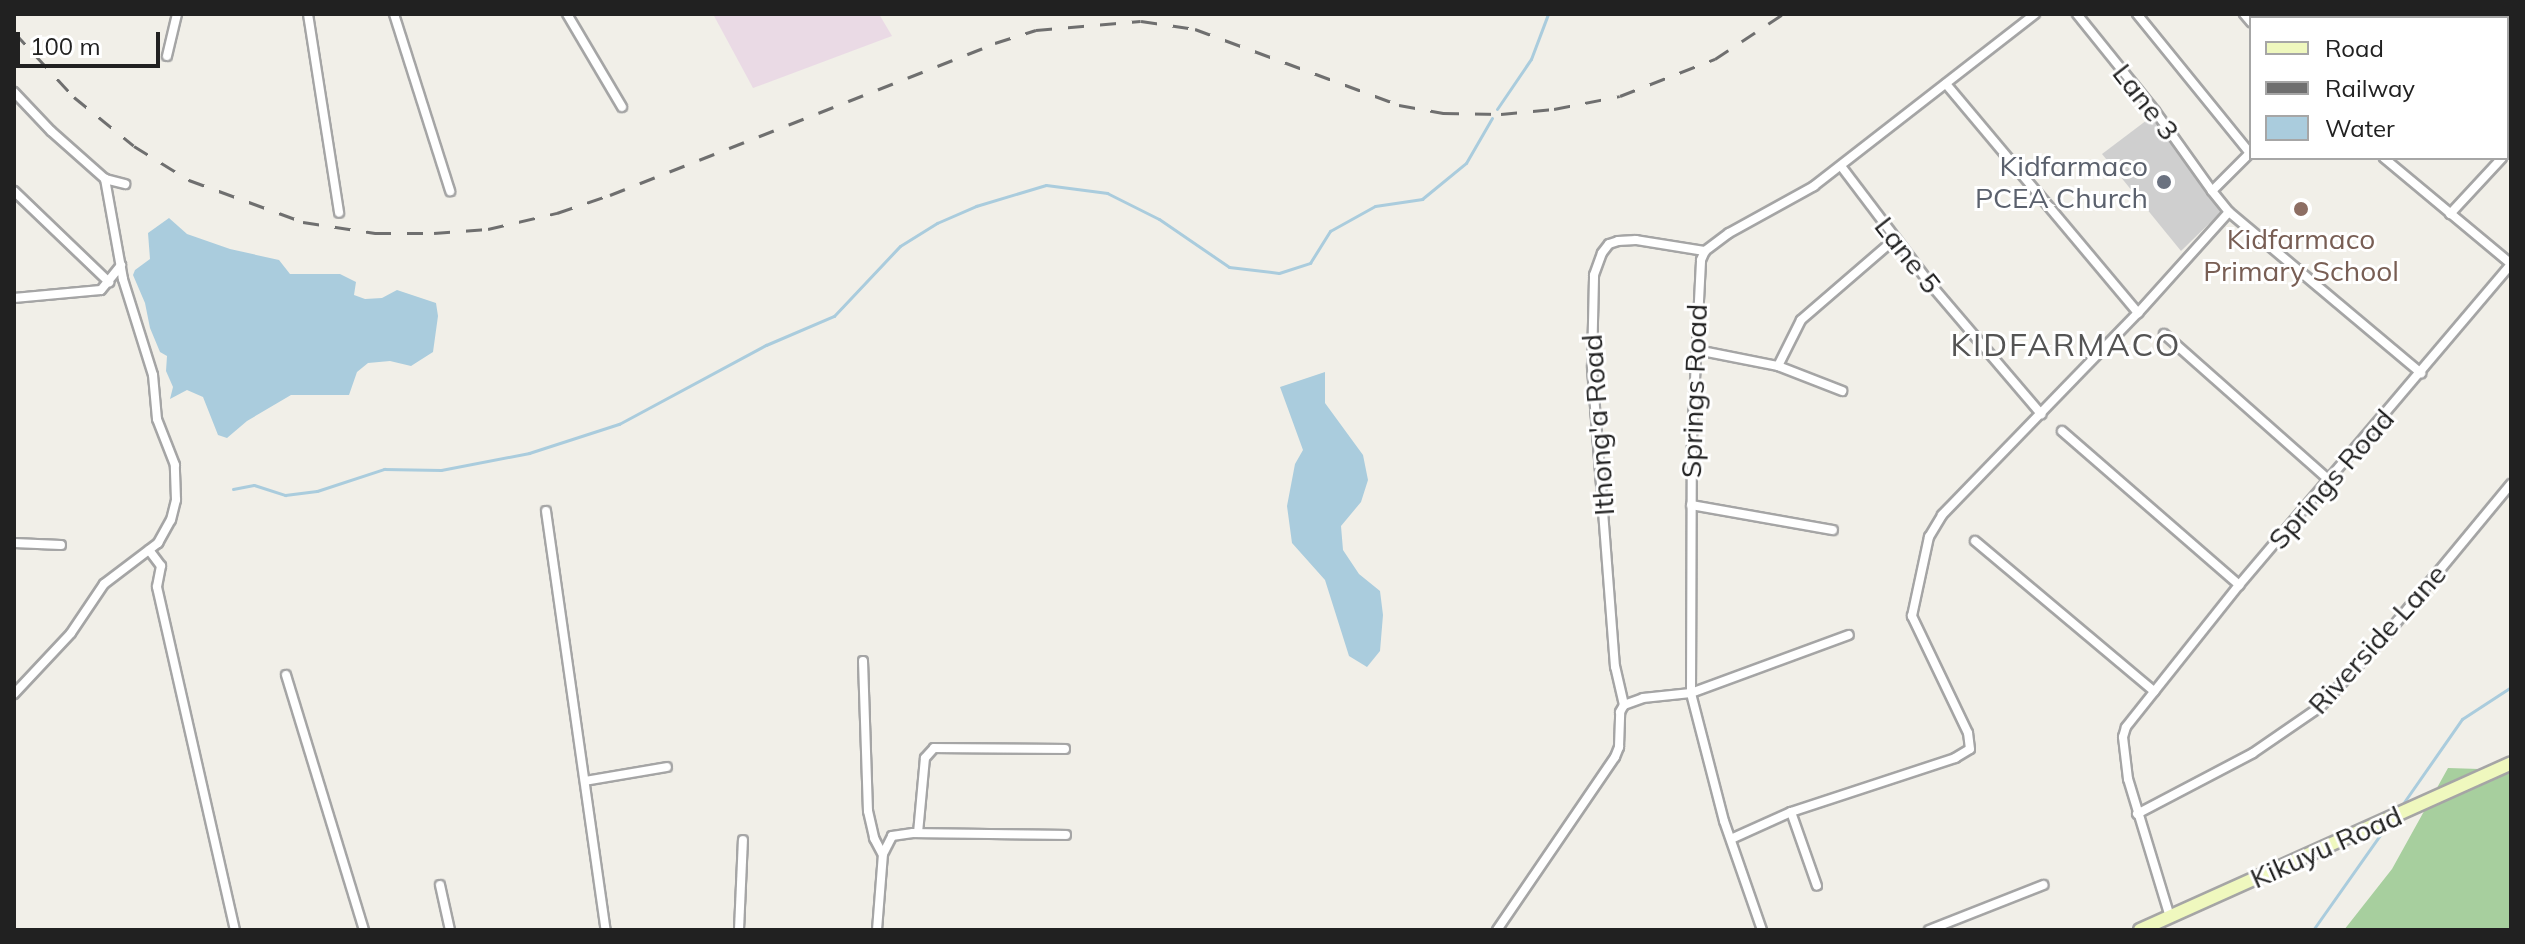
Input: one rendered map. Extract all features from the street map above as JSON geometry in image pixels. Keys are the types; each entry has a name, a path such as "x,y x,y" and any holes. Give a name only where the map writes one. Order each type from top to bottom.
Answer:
{"main road":[{"name":"Kikuyu Road","path":"2140,930 2511,763"}],"street":[{"path":"167,56 177,14"},
{"path":"308,14 339,213"},
{"path":"394,14 450,191"},
{"path":"567,14 622,107"},
{"path":"1705,251 1729,233 1794,198 1841,166 2035,14"},
{"name":"Lane 3","path":"2077,14 2155,111 2229,212 2421,373"},
{"path":"2137,14 2249,150"},
{"path":"1946,84 2138,313"},
{"path":"14,92 51,131 105,179 125,184"},
{"path":"2212,191 2249,154"},
{"path":"2386,160 2511,264"},
{"path":"2450,214 2500,160"},
{"name":"Lane 5","path":"1841,166 1895,239 2041,414"},
{"path":"14,694 71,633 104,584 149,550 171,520 176,500 175,465 157,419 153,375 121,264 105,179"},
{"path":"14,191 109,282"},
{"path":"1731,839 1749,828 1791,812 1955,758 1970,749 1968,733 1914,626 1912,604 1935,524 2138,313 2229,212"},
{"path":"1778,366 1801,320 1895,239"},
{"name":"Ithong'a Road","path":"1624,705 1615,667 1592,366 1594,275 1602,253 1609,244 1618,241 1705,251"},
{"name":"Springs Road","path":"1705,251 1698,292 1691,505 1691,693 1700,739 1762,930"},
{"path":"14,298 93,293 109,282 121,264"},
{"name":"Springs Road","path":"2170,917 2137,814 2123,737 2126,727 2239,585 2511,264"},
{"path":"2164,334 2330,481"},
{"path":"1697,350 1778,366 1842,391"},
{"path":"2062,431 2239,585"},
{"name":"Riverside Lane","path":"2137,814 2253,753 2320,707 2386,635 2511,484"},
{"path":"1691,505 1833,530"},
{"path":"546,511 606,930"},
{"path":"1975,541 2154,691"},
{"path":"14,543 61,545"},
{"path":"149,550 161,566 157,587 173,645 235,930"},
{"path":"1497,930 1615,757 1619,747 1620,712 1624,705 1643,698 1691,693 1849,635"},
{"path":"863,661 868,811 874,838 883,854"},
{"path":"286,675 304,722 364,930"},
{"path":"918,833 925,758 934,748 1065,749"},
{"path":"585,781 667,767"},
{"path":"1791,812 1817,886"},
{"path":"877,930 883,854 892,836 918,833 1066,835"},
{"path":"739,930 743,840"},
{"path":"440,885 450,930"},
{"path":"1929,930 2043,885"}],"shaded area":[{"path":"713,14 879,14 892,36 753,88"},
{"name":"Kidfarmaco PCEA Church","path":"2155,114 2222,211 2181,251 2102,154"}],"green space":[{"path":"2448,768 2511,770 2511,930 2344,930 2392,869"}],"water":[{"path":"169,218 187,234 230,249 279,260 290,274 340,274 356,282 354,295 365,299 382,298 397,290 436,303 438,316 433,352 411,366 390,361 368,363 357,372 349,395 291,395 247,421 227,438 218,435 203,397 187,390 170,399 173,387 166,371 167,356 160,352 133,275 150,259 148,233"},
{"path":"1325,372 1325,403 1363,455 1368,480 1361,502 1341,526 1343,550 1359,574 1380,591 1383,615 1380,651 1367,667 1349,656 1325,580 1292,543 1287,506 1295,464 1303,450 1280,387"}],"waterway":[{"path":"1497,109 1531,59 1548,14"},
{"path":"233,489 254,485 285,495 317,491 384,469 441,470 529,453 619,424 766,345 834,316 900,246 937,223 976,206 1046,185 1107,193 1159,219 1229,267 1279,273 1310,263 1330,231 1375,206 1422,199 1466,163 1492,118"},
{"path":"2402,805 2462,719 2511,687"},
{"path":"2313,930 2385,828"}],"railway":[{"path":"14,32 74,97 134,146 189,180 303,222 375,233 434,233 488,229 557,213 995,43 1036,30 1141,21 1195,29 1399,105 1443,113 1501,114 1554,109 1620,96 1715,59 1783,14"}],"place":[{"name":"Kidfarmaco PCEA Church","path":"2164,182"},
{"name":"Kidfarmaco Primary School","path":"2301,209"}],"district":[{"name":"KIDFARMACO","path":"2066,344"}]}
